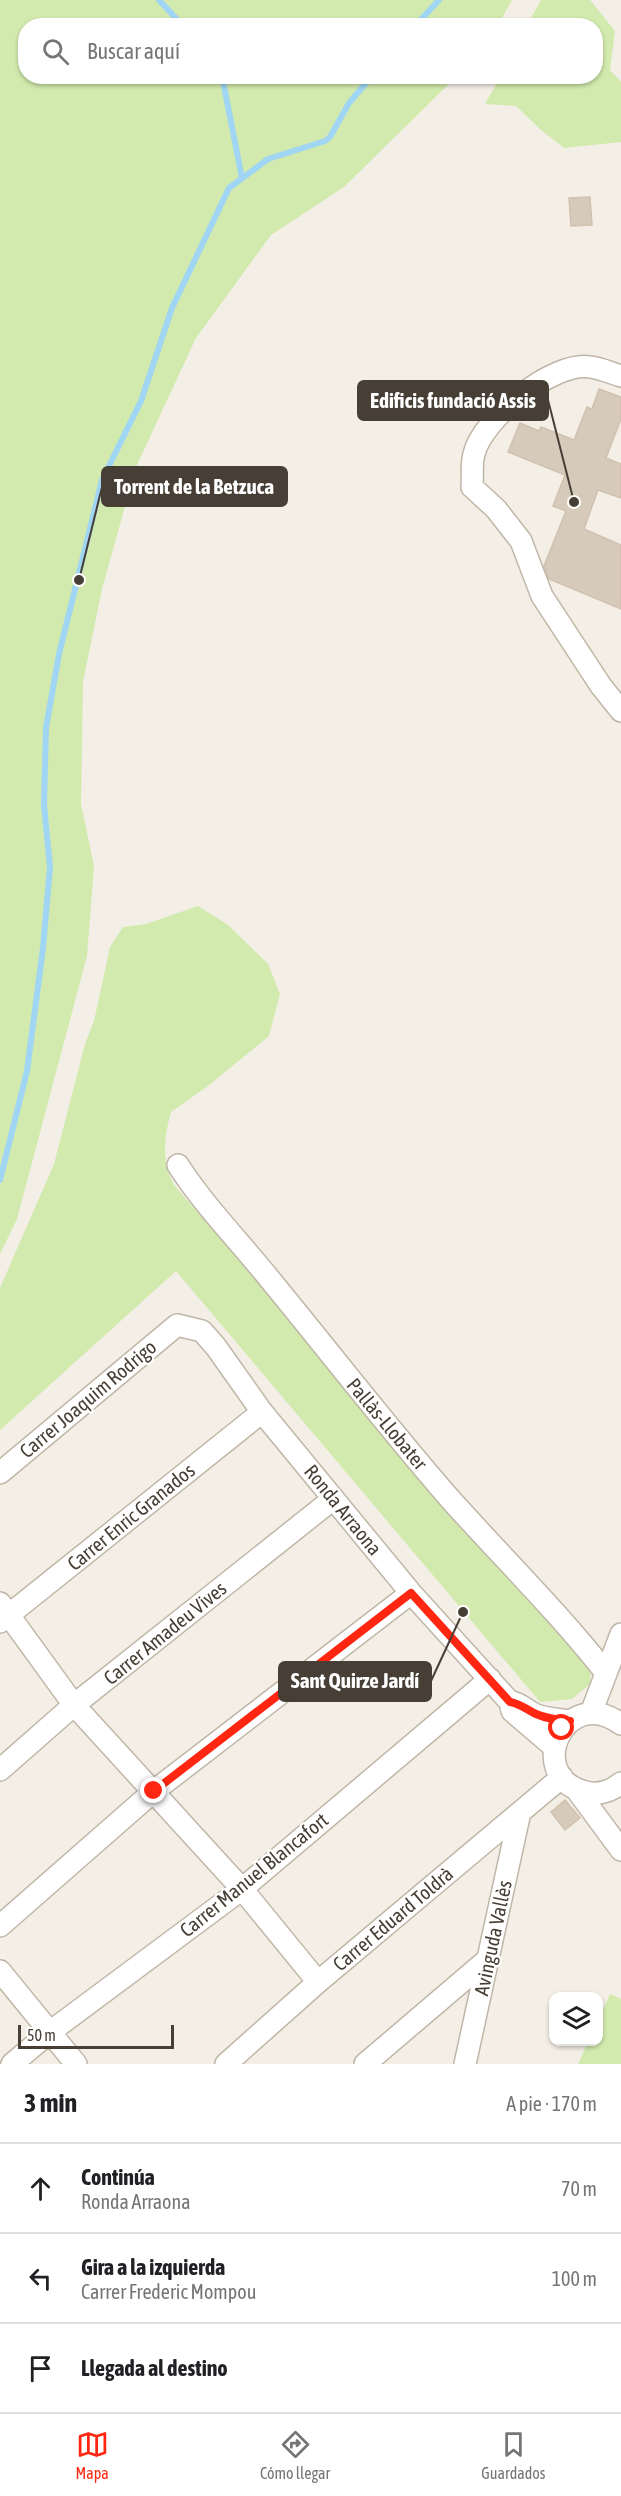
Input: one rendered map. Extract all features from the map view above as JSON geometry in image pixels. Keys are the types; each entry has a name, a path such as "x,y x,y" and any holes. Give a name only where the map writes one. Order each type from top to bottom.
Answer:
{"street":[{"path":"621,376 589,366 558,372 519,397 492,422 474,453 472,487 496,509 521,541 542,596 600,686 621,711"},
{"name":"Pallàs-Llobater","path":"178,1165 203,1200 272,1281 360,1393 454,1503 524,1577 606,1674"},
{"name":"Ronda Arraona","path":"177,1325 202,1331 262,1412 411,1593 510,1702 512,1711 554,1747"},
{"name":"Carrer Joaquim Rodrigo","path":"0,1473 177,1325"},
{"name":"Carrer Enric Granados","path":"3,1613 262,1412"},
{"name":"Carrer Amadeu Vives","path":"0,1770 74,1705 333,1499"},
{"path":"0,1926 154,1791 411,1593"},
{"path":"3,1613 74,1705 242,1889 318,1982"},
{"path":"591,1713 621,1634"},
{"name":"Carrer Manuel Blancafort","path":"12,2064 50,2032 242,1889 490,1679"},
{"name":"Ronda Arraona","path":"510,1702 519,1703 544,1717 570,1721"},
{"path":"621,1724 602,1714 591,1713 570,1721 562,1728 554,1747 554,1758 569,1783 621,1850"},
{"path":"569,1783 594,1793 603,1792 621,1783"},
{"name":"Carrer Eduard Toldrà","path":"226,2064 318,1982 520,1812 569,1783"},
{"name":"Avinguda Vallès","path":"465,2064 520,1812"},
{"path":"365,2064 488,1960"},
{"path":"0,1971 76,2064"}],"green space":[{"path":"0,0 512,0 502,18 18,18 18,84 449,84 344,187 271,235 196,338 136,467 102,589 83,682 81,804 94,866 87,956 17,1219 0,1254"},
{"path":"541,0 590,0 615,31 610,70 621,82 621,142 564,148 516,106 485,104 496,84 603,84 603,18 531,18"},
{"path":"198,906 228,925 268,964 280,994 269,1036 208,1086 171,1112 165,1158 174,1185 591,1667 590,1684 572,1699 540,1702 176,1271 0,1430 0,1288 54,1164 85,1044 94,1021 110,947 123,927 146,924"},
{"path":"610,1994 621,1999 621,2064 578,2064 586,2046 603,2046 603,2010"}],"building":[{"path":"590,197 592,225 571,226 569,198"},
{"path":"599,389 621,397 621,419 606,458 621,464 621,498 598,490 584,529 621,545 621,609 549,579 544,566 566,511 553,506 565,475 508,452 520,423 539,431 541,427 574,440 587,407 592,409"},
{"path":"565,1800 580,1818 565,1830 551,1812"}],"waterway":[{"path":"159,0 176,18"},
{"path":"422,18 439,0"},
{"path":"224,84 242,178"},
{"path":"0,1180 27,1071 43,948 50,867 44,805 46,728 59,654 102,480 141,401 172,308 229,188 268,159 325,141 330,137 349,103 365,84"}],"place":[{"name":"Edificis fundació Assis","path":"574,502"},
{"name":"Torrent de la Betzuca","path":"79,580"},
{"name":"Sant Quirze Jardí","path":"463,1612"}],"route":[{"path":"154,1791 411,1593 510,1702 519,1703 544,1717 570,1721 562,1728"}]}
